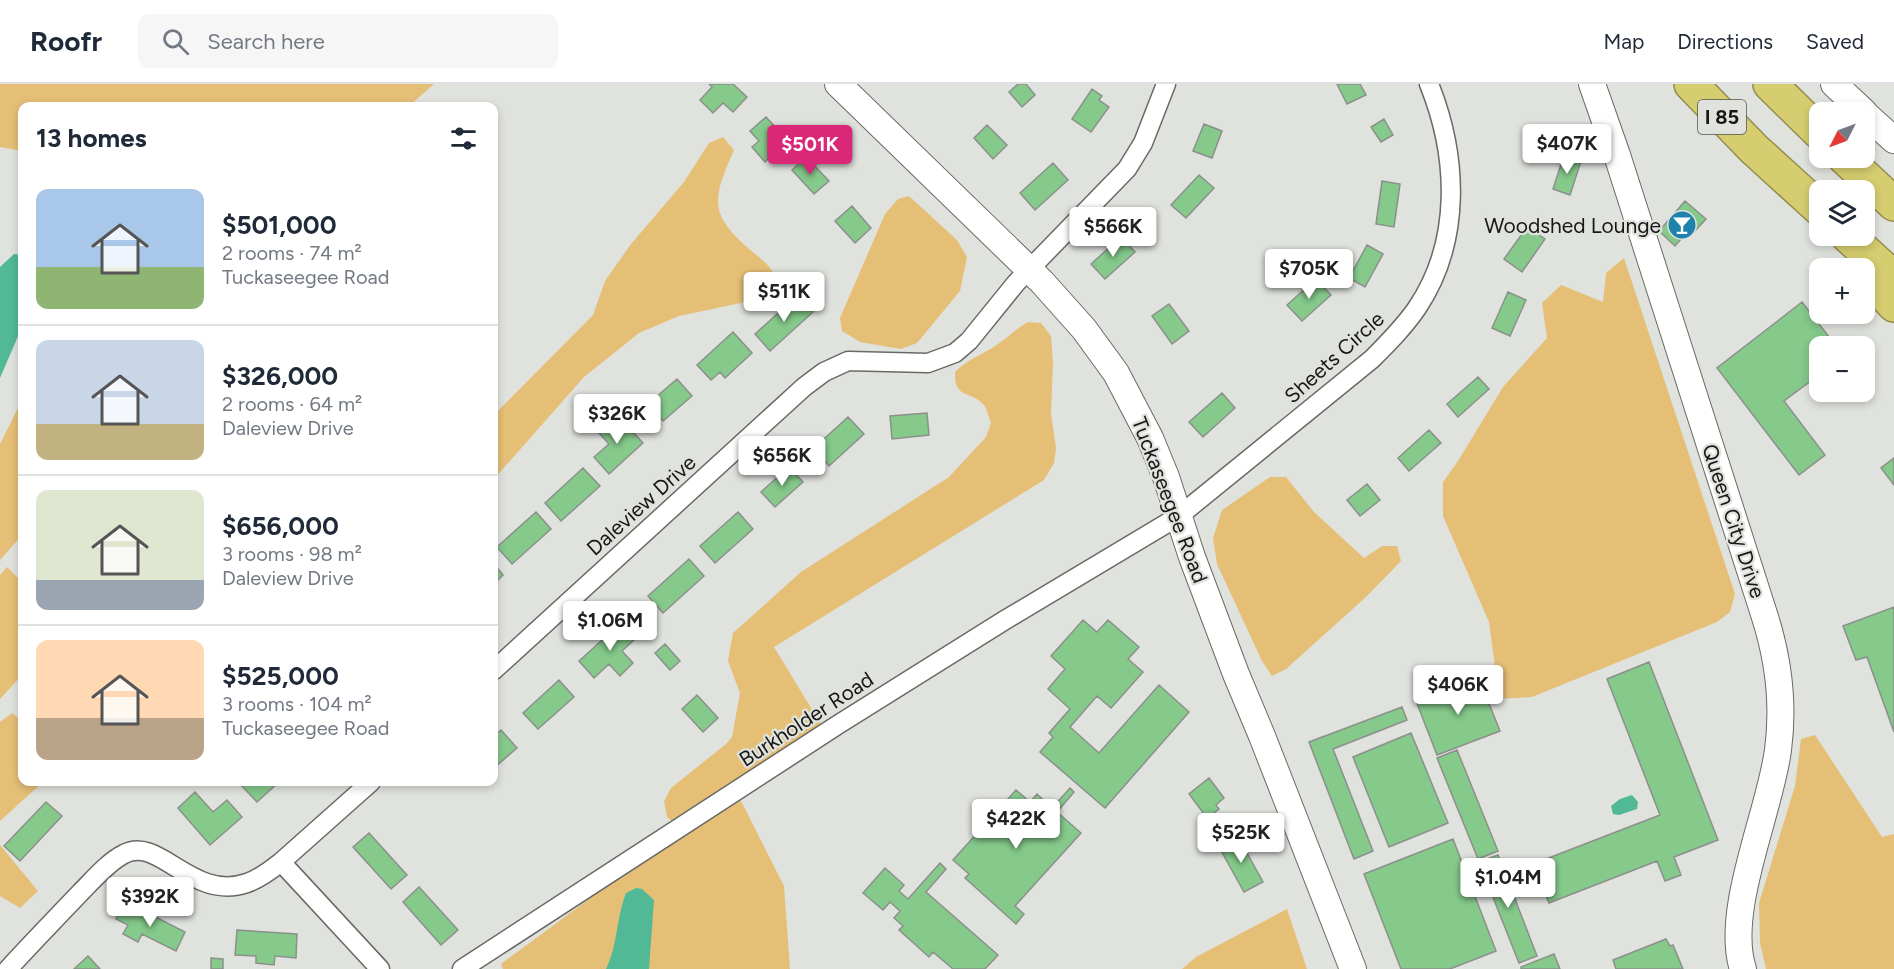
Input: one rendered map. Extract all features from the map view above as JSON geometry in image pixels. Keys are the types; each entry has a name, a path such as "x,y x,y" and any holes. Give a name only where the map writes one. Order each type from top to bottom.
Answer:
{"highway":[{"name":"I 85","path":"1691,84 1754,149 1809,199"},
{"name":"I 85","path":"1770,84 1809,122"},
{"path":"1754,149 1809,210"},
{"path":"1856,168 1894,204"},
{"path":"1841,246 1852,258"},
{"path":"1859,246 1894,278"},
{"path":"1875,284 1894,306"}],"street":[{"name":"Tuckaseegee Road","path":"838,84 1030,270 1084,329 1116,373 1150,438 1236,674 1353,969"},
{"path":"1030,270 1127,170 1143,143 1166,84"},
{"name":"Sheets Circle","path":"1179,516 1372,359 1396,335 1418,307 1435,275 1443,253 1451,203 1447,141 1439,109 1429,84"},
{"name":"Queen City Drive","path":"1592,84 1764,614 1776,665 1781,708 1778,749 1739,926 1740,960 1743,969"},
{"path":"1834,84 1853,102"},
{"path":"1875,123 1894,140"},
{"name":"Daleview Drive","path":"498,666 804,387 824,372 848,362 928,363 947,357 969,341 1030,270"},
{"name":"Burkholder Road","path":"462,969 839,724 1005,620 1179,516"},
{"path":"8,969 104,871 125,854 138,850 148,851 191,878 214,886 246,883 267,873 281,862 366,786"},
{"path":"281,862 380,969"}],"shaded area":[{"path":"0,84 434,84 414,102 18,102 18,150 0,147"},
{"path":"723,137 734,150 718,195 718,207 722,217 739,240 769,267 777,285 741,303 679,316 639,333 584,377 498,474 498,411 593,315 605,281 631,244 684,182 709,143"},
{"path":"909,196 957,240 967,257 960,291 917,343 901,349 860,342 842,331 840,318 885,214 898,199"},
{"path":"14,254 18,254 18,336 0,378 0,267"},
{"path":"1624,258 1735,594 1730,612 1717,622 1532,697 1498,699 1491,680 1495,667 1489,622 1443,516 1443,482 1503,387 1547,338 1542,303 1561,285 1603,302 1606,273"},
{"path":"1028,322 1041,323 1051,336 1053,363 1051,413 1056,448 1054,463 1044,480 774,647 822,726 673,822 667,817 664,801 671,788 732,737 740,693 728,661 733,633 801,572 949,477 986,437 991,423 984,405 957,387 955,372"},
{"path":"18,408 18,540 0,560 0,444"},
{"path":"1270,477 1286,477 1314,512 1364,558 1382,546 1397,546 1401,561 1366,597 1286,669 1272,676 1262,661 1217,564 1213,538 1222,510"},
{"path":"7,567 18,578 18,679 0,699 0,575"},
{"path":"12,713 18,718 18,786 39,786 0,821 0,722"},
{"path":"1815,735 1882,837 1894,834 1894,969 1766,969 1760,943 1759,903 1795,786 1801,739"},
{"path":"736,791 784,886 790,969 503,969 501,964"},
{"path":"1632,795 1638,802 1637,809 1619,815 1613,814 1611,806 1620,799"},
{"path":"0,845 38,891 20,908 0,896"},
{"path":"636,888 642,889 654,900 649,969 606,969 613,951 626,893"},
{"path":"1287,909 1307,969 1182,969 1196,957"}],"building":[{"path":"709,84 733,84 747,97 733,112 723,103 713,113 700,100 712,87"},
{"path":"1018,84 1026,84 1035,95 1022,107 1009,92"},
{"path":"1337,84 1360,84 1366,95 1347,104"},
{"path":"1092,89 1102,96 1099,100 1109,107 1091,132 1072,119"},
{"path":"766,117 791,144 775,158 772,155 765,162 752,147 759,141 750,131"},
{"path":"1384,119 1393,135 1381,142 1371,127"},
{"path":"1204,124 1222,131 1212,158 1193,151"},
{"path":"987,125 1007,145 993,159 974,138"},
{"path":"1564,155 1581,161 1570,195 1553,189"},
{"path":"806,157 829,181 814,194 792,170"},
{"path":"1053,163 1068,180 1035,210 1020,193"},
{"path":"1199,175 1214,188 1186,218 1171,205"},
{"path":"1382,181 1400,184 1394,227 1376,224"},
{"name":"Woodshed Lounge","path":"1685,201 1706,219 1693,233 1688,231 1675,246 1659,231"},
{"path":"852,206 871,228 855,243 835,221"},
{"path":"1527,227 1545,239 1522,272 1504,259"},
{"path":"1121,237 1135,252 1105,279 1091,264"},
{"path":"1367,245 1383,254 1365,287 1349,278"},
{"path":"1316,279 1331,295 1302,321 1287,305"},
{"path":"1508,292 1526,300 1510,336 1492,328"},
{"path":"798,295 813,312 770,351 755,334"},
{"path":"1802,302 1809,311 1809,324 1819,324 1828,336 1809,336 1809,382 1784,401 1825,455 1799,475 1717,368"},
{"path":"1169,304 1189,331 1172,344 1152,316"},
{"path":"733,332 752,353 725,378 720,372 711,380 697,365"},
{"path":"1478,377 1489,389 1458,417 1447,404"},
{"path":"677,379 692,396 663,421 648,404"},
{"path":"1222,393 1235,408 1203,437 1189,422"},
{"path":"927,413 929,435 892,439 890,416"},
{"path":"618,416 643,443 609,474 594,457 609,444 599,433"},
{"path":"848,417 864,434 829,466 814,448"},
{"path":"1429,430 1441,443 1409,471 1398,458"},
{"path":"1894,458 1894,485 1881,468"},
{"path":"789,467 803,482 775,507 761,492"},
{"path":"583,468 600,486 561,521 545,503"},
{"path":"1367,484 1380,500 1360,516 1347,500"},
{"path":"536,512 551,529 512,564 498,546"},
{"path":"738,512 753,529 715,563 700,546"},
{"path":"689,559 704,576 663,613 648,596"},
{"path":"498,569 503,575 498,580"},
{"path":"1894,607 1894,732 1867,657 1856,660 1843,626"},
{"path":"1083,620 1097,632 1108,620 1139,647 1128,659 1143,672 1111,708 1097,696 1070,727 1099,753 1159,685 1189,712 1105,808 1040,752 1053,737 1049,733 1070,709 1048,689 1065,669 1051,656"},
{"path":"622,622 637,637 622,651 633,663 620,676 609,664 594,678 579,661"},
{"path":"665,644 680,661 670,670 655,653"},
{"path":"1649,662 1718,840 1674,857 1681,875 1665,881 1657,861 1549,903 1533,864 1660,815 1607,679"},
{"path":"1478,676 1500,731 1437,755 1416,701"},
{"path":"559,680 574,697 538,729 523,713"},
{"path":"697,695 718,718 703,732 682,709"},
{"path":"1402,707 1407,720 1333,749 1373,851 1354,859 1309,742"},
{"path":"501,730 517,748 498,765 498,733"},
{"path":"1411,733 1448,823 1389,847 1353,757"},
{"path":"1457,750 1498,851 1478,859 1437,758"},
{"path":"1209,778 1224,798 1216,805 1219,809 1207,818 1189,794"},
{"path":"242,786 275,786 257,802"},
{"path":"1070,788 1074,792 1057,812 1081,833 1015,906 1024,914 1016,924 965,878 969,874 953,860 1016,790 1030,802 1037,794 1052,808"},
{"path":"195,792 213,812 227,800 242,817 210,845 178,808"},
{"path":"46,802 62,816 20,861 4,846"},
{"path":"369,833 407,875 391,889 353,847"},
{"path":"1237,835 1263,882 1244,892 1218,845"},
{"path":"1453,839 1496,951 1450,969 1401,969 1364,874"},
{"path":"1498,855 1537,956 1519,963 1479,862"},
{"path":"940,863 946,869 926,892 998,955 985,969 953,969 933,952 929,957 899,930 903,926 894,918 900,911 890,902 883,910 863,893 885,868 904,885 899,891 908,899"},
{"path":"419,887 458,930 441,945 403,902"},
{"path":"136,907 185,932 176,951 142,934 138,942 123,934 128,925 116,919 121,909 132,915"},
{"path":"237,930 297,934 296,958 275,956 274,965 256,963 256,956 235,955"},
{"path":"1666,939 1670,946 1673,945 1683,969 1616,969 1613,960"},
{"path":"1554,954 1560,969 1521,969 1521,967"},
{"path":"88,956 100,969 74,969"},
{"path":"211,958 223,959 223,969 211,969"}],"place":[{"name":"Woodshed Lounge","path":"1682,225"}]}
